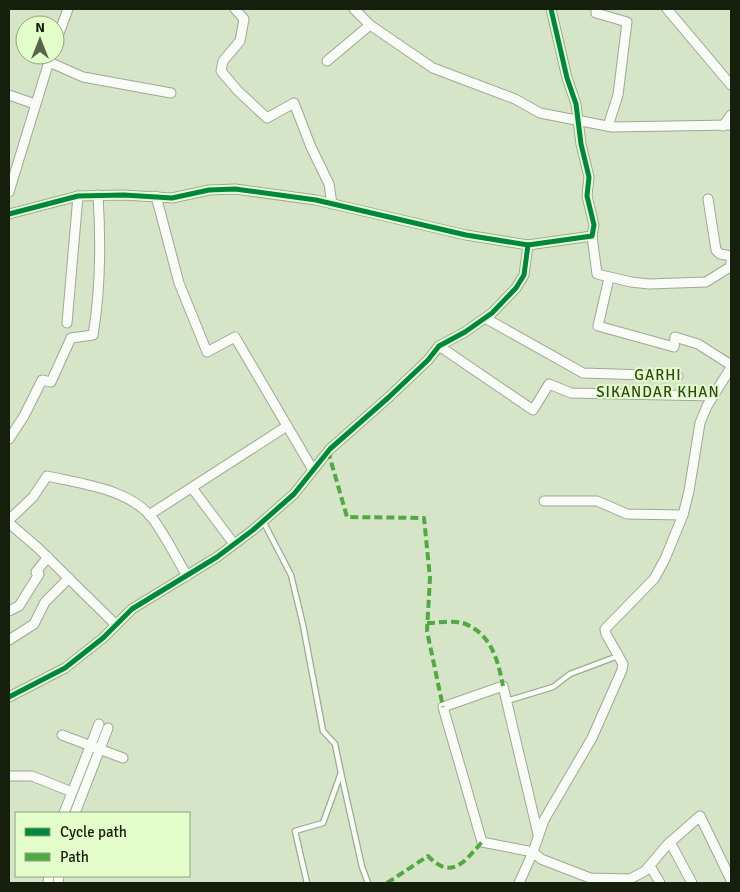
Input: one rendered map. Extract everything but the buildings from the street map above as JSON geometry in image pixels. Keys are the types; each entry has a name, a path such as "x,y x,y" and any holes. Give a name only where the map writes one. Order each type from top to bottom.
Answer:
{"street":[{"path":"235,9 244,19 240,41 223,61 222,71 238,91 267,118 294,103 311,147 329,184 332,204"},
{"path":"354,9 370,25 433,68 515,99 540,113 608,126 727,125 731,115"},
{"path":"551,9 578,119 589,177 587,196 594,225 592,236 597,274 609,278 649,284 706,282 730,267 731,262"},
{"path":"596,9 596,13 626,22 618,95 608,126"},
{"path":"667,9 731,85"},
{"path":"327,61 370,25"},
{"path":"9,192 48,65"},
{"path":"60,65 83,78 171,93"},
{"path":"9,95 35,104"},
{"path":"9,214 78,196 156,196 172,198 208,190 235,189 332,204 457,233 528,245 592,236"},
{"path":"9,439 24,416 42,380 51,382 71,338 93,335 99,300 101,256 98,195"},
{"path":"66,323 78,196"},
{"path":"156,196 179,283 207,352 235,337 313,470"},
{"path":"708,199 716,250 720,254 731,256"},
{"path":"9,697 65,668 104,638 132,609 187,576 234,544 263,521 294,494 330,449 396,391 428,360 439,346 465,332 485,318 516,288 524,275 528,245"},
{"path":"519,883 550,808 592,738 622,670 623,664 605,629 654,579 665,559 683,515 689,491 700,423 713,396 731,367 698,344 675,337 674,347 598,326 609,278"},
{"path":"485,318 583,373 678,376"},
{"path":"439,346 533,410 549,384 571,393 713,396"},
{"path":"149,515 287,426"},
{"path":"116,625 48,557 9,522 33,497 47,476 100,488 130,500 149,515 187,576"},
{"path":"192,488 234,544"},
{"path":"544,501 597,501 627,514 683,515"},
{"path":"9,611 19,606 40,574 36,572 48,557"},
{"path":"9,640 34,624 45,602 68,578"},
{"path":"538,834 503,686 443,707 482,842 533,852 541,859 590,878 630,880 645,871 670,842 700,816 731,880"},
{"path":"64,812 90,746 103,726 100,750 75,812"},
{"path":"62,735 123,758"},
{"path":"9,776 32,776 72,792"},
{"path":"670,842 692,883"},
{"path":"650,866 660,883"}],"lane":[{"path":"263,521 291,575 304,625 323,731 335,744 362,867 368,883"},
{"path":"507,702 553,687 570,674 618,656"},
{"path":"308,883 295,831 323,822 341,773"}],"marked path":[{"path":"328,451 347,517 424,518 430,578 427,631 443,707"},
{"path":"427,623 459,622 480,633 487,640 496,657 503,686"},
{"path":"387,883 428,856 444,867 458,866 482,842"}],"cycle path":[{"path":"9,214 78,196 124,195 172,198 209,190 235,189 316,200 466,235 528,245 592,236 594,225 587,196 589,177 581,144 576,104 567,78 551,9"},
{"path":"9,697 65,668 103,638 132,609 217,557 253,530 294,494 330,449 389,397 428,360 439,346 465,332 492,313 516,288 524,275 528,245"}],"district":[{"name":"GARHI SIKANDAR KHAN","path":"658,384"}]}
